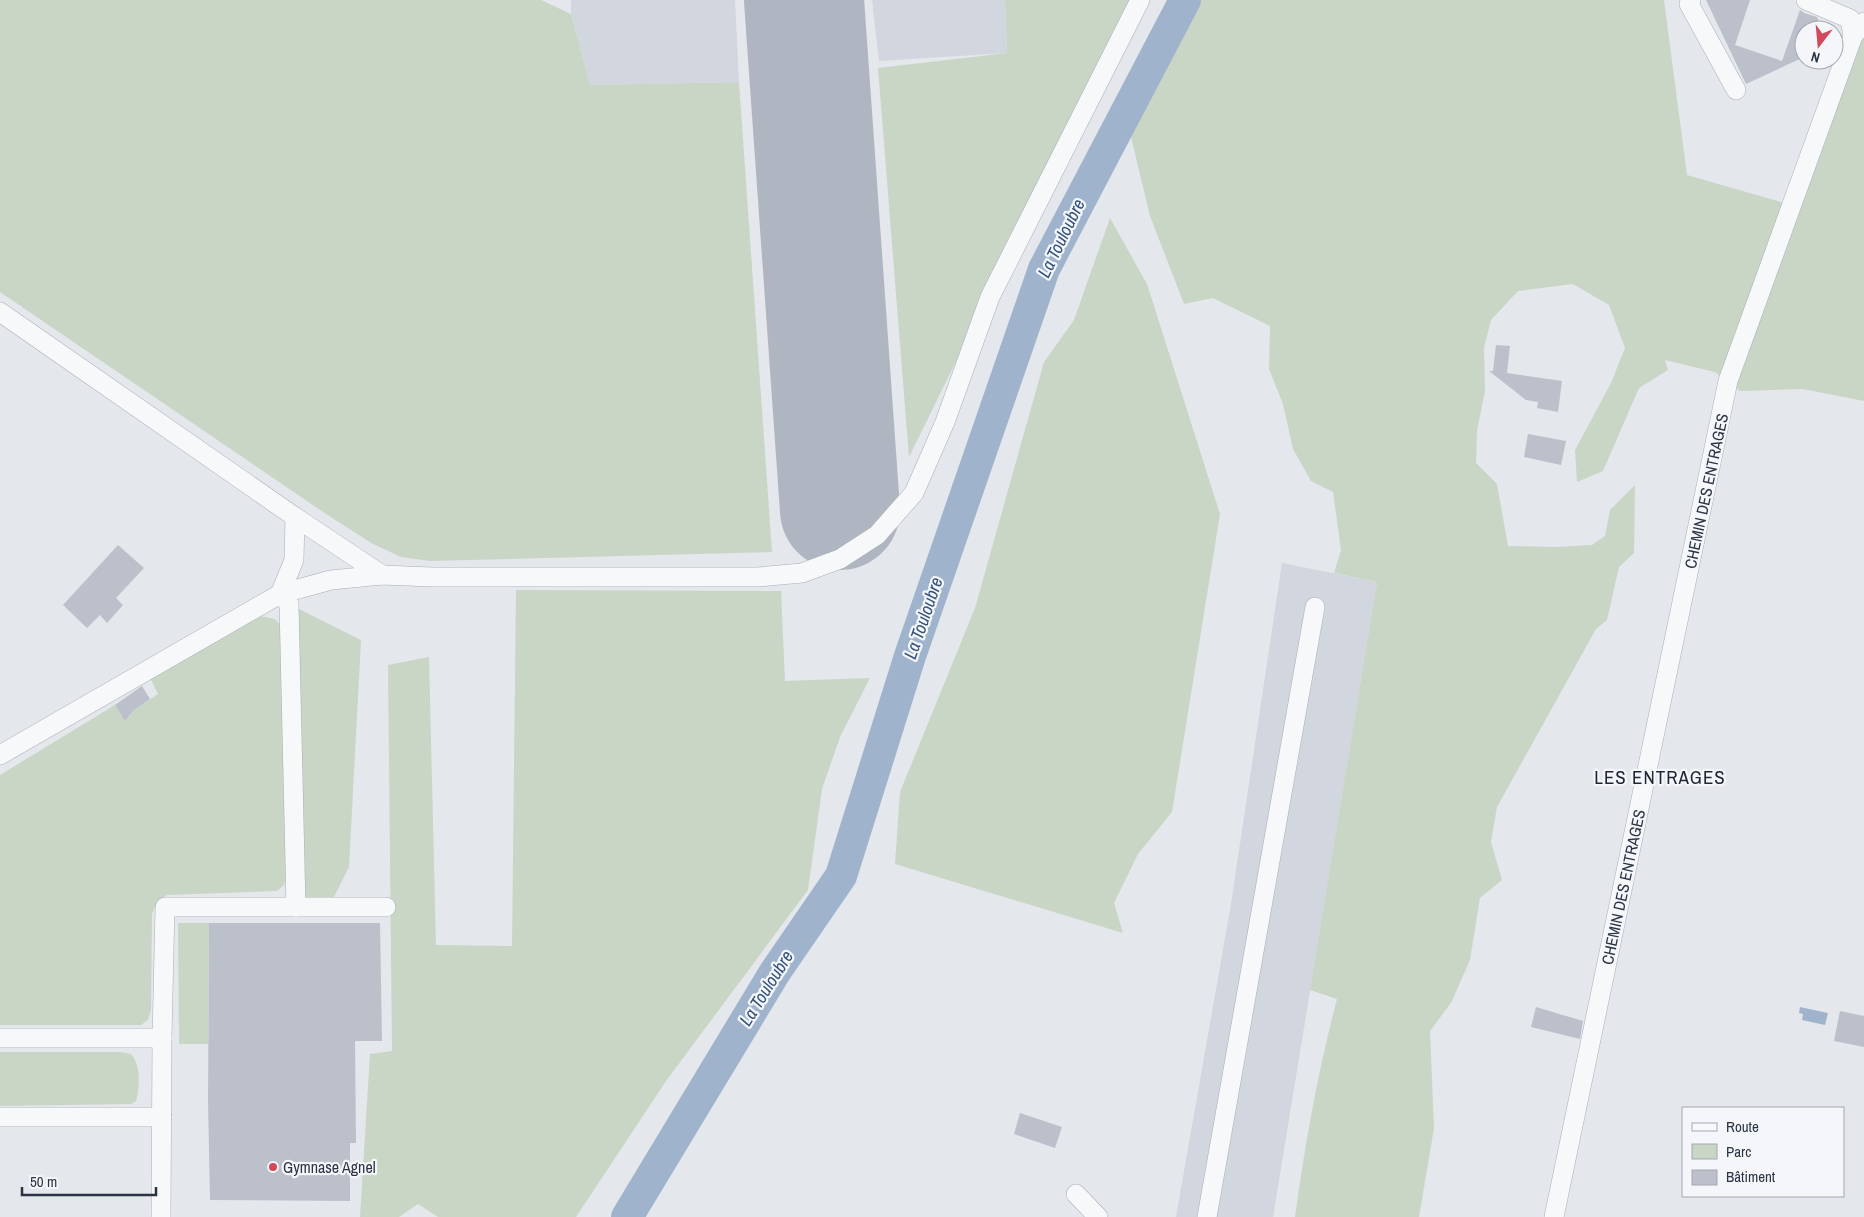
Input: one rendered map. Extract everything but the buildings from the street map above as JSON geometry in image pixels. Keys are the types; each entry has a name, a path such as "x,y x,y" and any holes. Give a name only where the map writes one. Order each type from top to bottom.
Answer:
{"street":[{"path":"0,756 280,594 331,580 382,575 432,577 776,575 802,573 840,559 877,535 914,493 945,422 990,297 1140,0"},
{"path":"1691,0 1689,4 1736,90"},
{"path":"1806,0 1850,18 1859,29"},
{"name":"CHEMIN DES ENTRAGES","path":"1554,1217 1728,381 1859,29"},
{"path":"0,312 295,517 382,575"},
{"path":"280,594 294,560 295,517"},
{"path":"280,594 289,604 296,907"},
{"path":"1207,1217 1315,607"},
{"path":"161,1217 165,907 386,907"},
{"path":"0,1038 162,1038"},
{"path":"0,1117 162,1117"},
{"path":"1076,1194 1098,1217"}],"shaded area":[{"path":"571,0 735,0 739,82 590,85 571,14"},
{"path":"872,0 1005,0 1007,53 879,61"},
{"path":"1282,563 1377,582 1273,1217 1176,1217 1231,904"}],"green space":[{"path":"0,0 541,0 571,14 590,85 739,82 772,552 430,561 401,557 373,544 326,514 0,292"},
{"path":"1005,0 1134,0 909,457 878,68 1007,53"},
{"path":"1199,0 1664,0 1687,175 1784,203 1864,35 1864,401 1803,389 1740,391 1715,372 1665,360 1668,370 1639,388 1603,471 1577,482 1575,450 1611,383 1625,348 1609,305 1573,284 1518,291 1491,320 1484,348 1485,391 1477,431 1476,463 1497,484 1508,546 1556,547 1592,545 1605,536 1610,510 1635,485 1634,553 1619,567 1607,620 1596,629 1497,807 1491,842 1502,880 1480,898 1470,960 1451,1003 1430,1031 1434,1128 1419,1217 1295,1217 1313,1108 1337,999 1310,990 1377,582 1334,573 1341,550 1333,492 1311,481 1293,449 1283,404 1269,369 1270,326 1213,298 1184,304 1150,216 1131,137"},
{"path":"1110,218 1147,284 1220,514 1172,812 1138,854 1114,903 1123,933 895,864 900,792 975,608 1044,362 1074,320"},
{"path":"516,590 781,591 785,681 870,678 840,737 822,789 808,890 666,1081 576,1217 438,1217 418,1204 399,1217 360,1217 370,1054 392,1051 388,665 429,657 436,945 512,946"},
{"path":"289,604 361,640 349,867 329,907 296,907"},
{"path":"260,616 275,619 282,627 287,875 284,885 277,891 167,895 157,902 152,914 151,1010 148,1020 141,1025 0,1025 0,775 115,705 125,721 133,711 158,694 150,678"},
{"path":"178,923 209,923 208,1044 179,1044"},
{"path":"0,1052 121,1052 131,1054 137,1064 139,1076 136,1101 131,1104 0,1106"}],"water":[{"path":"1800,1007 1828,1013 1825,1025 1802,1020 1803,1014 1799,1013"}],"waterway":[{"name":"La Touloubre","path":"627,1217 775,972 841,876 910,656 1044,269 1185,0"}],"runway":[{"path":"804,0 840,510"}],"place":[{"name":"Gymnase Agnel","path":"273,1167"}],"district":[{"name":"LES ENTRAGES","path":"1660,777"}]}
